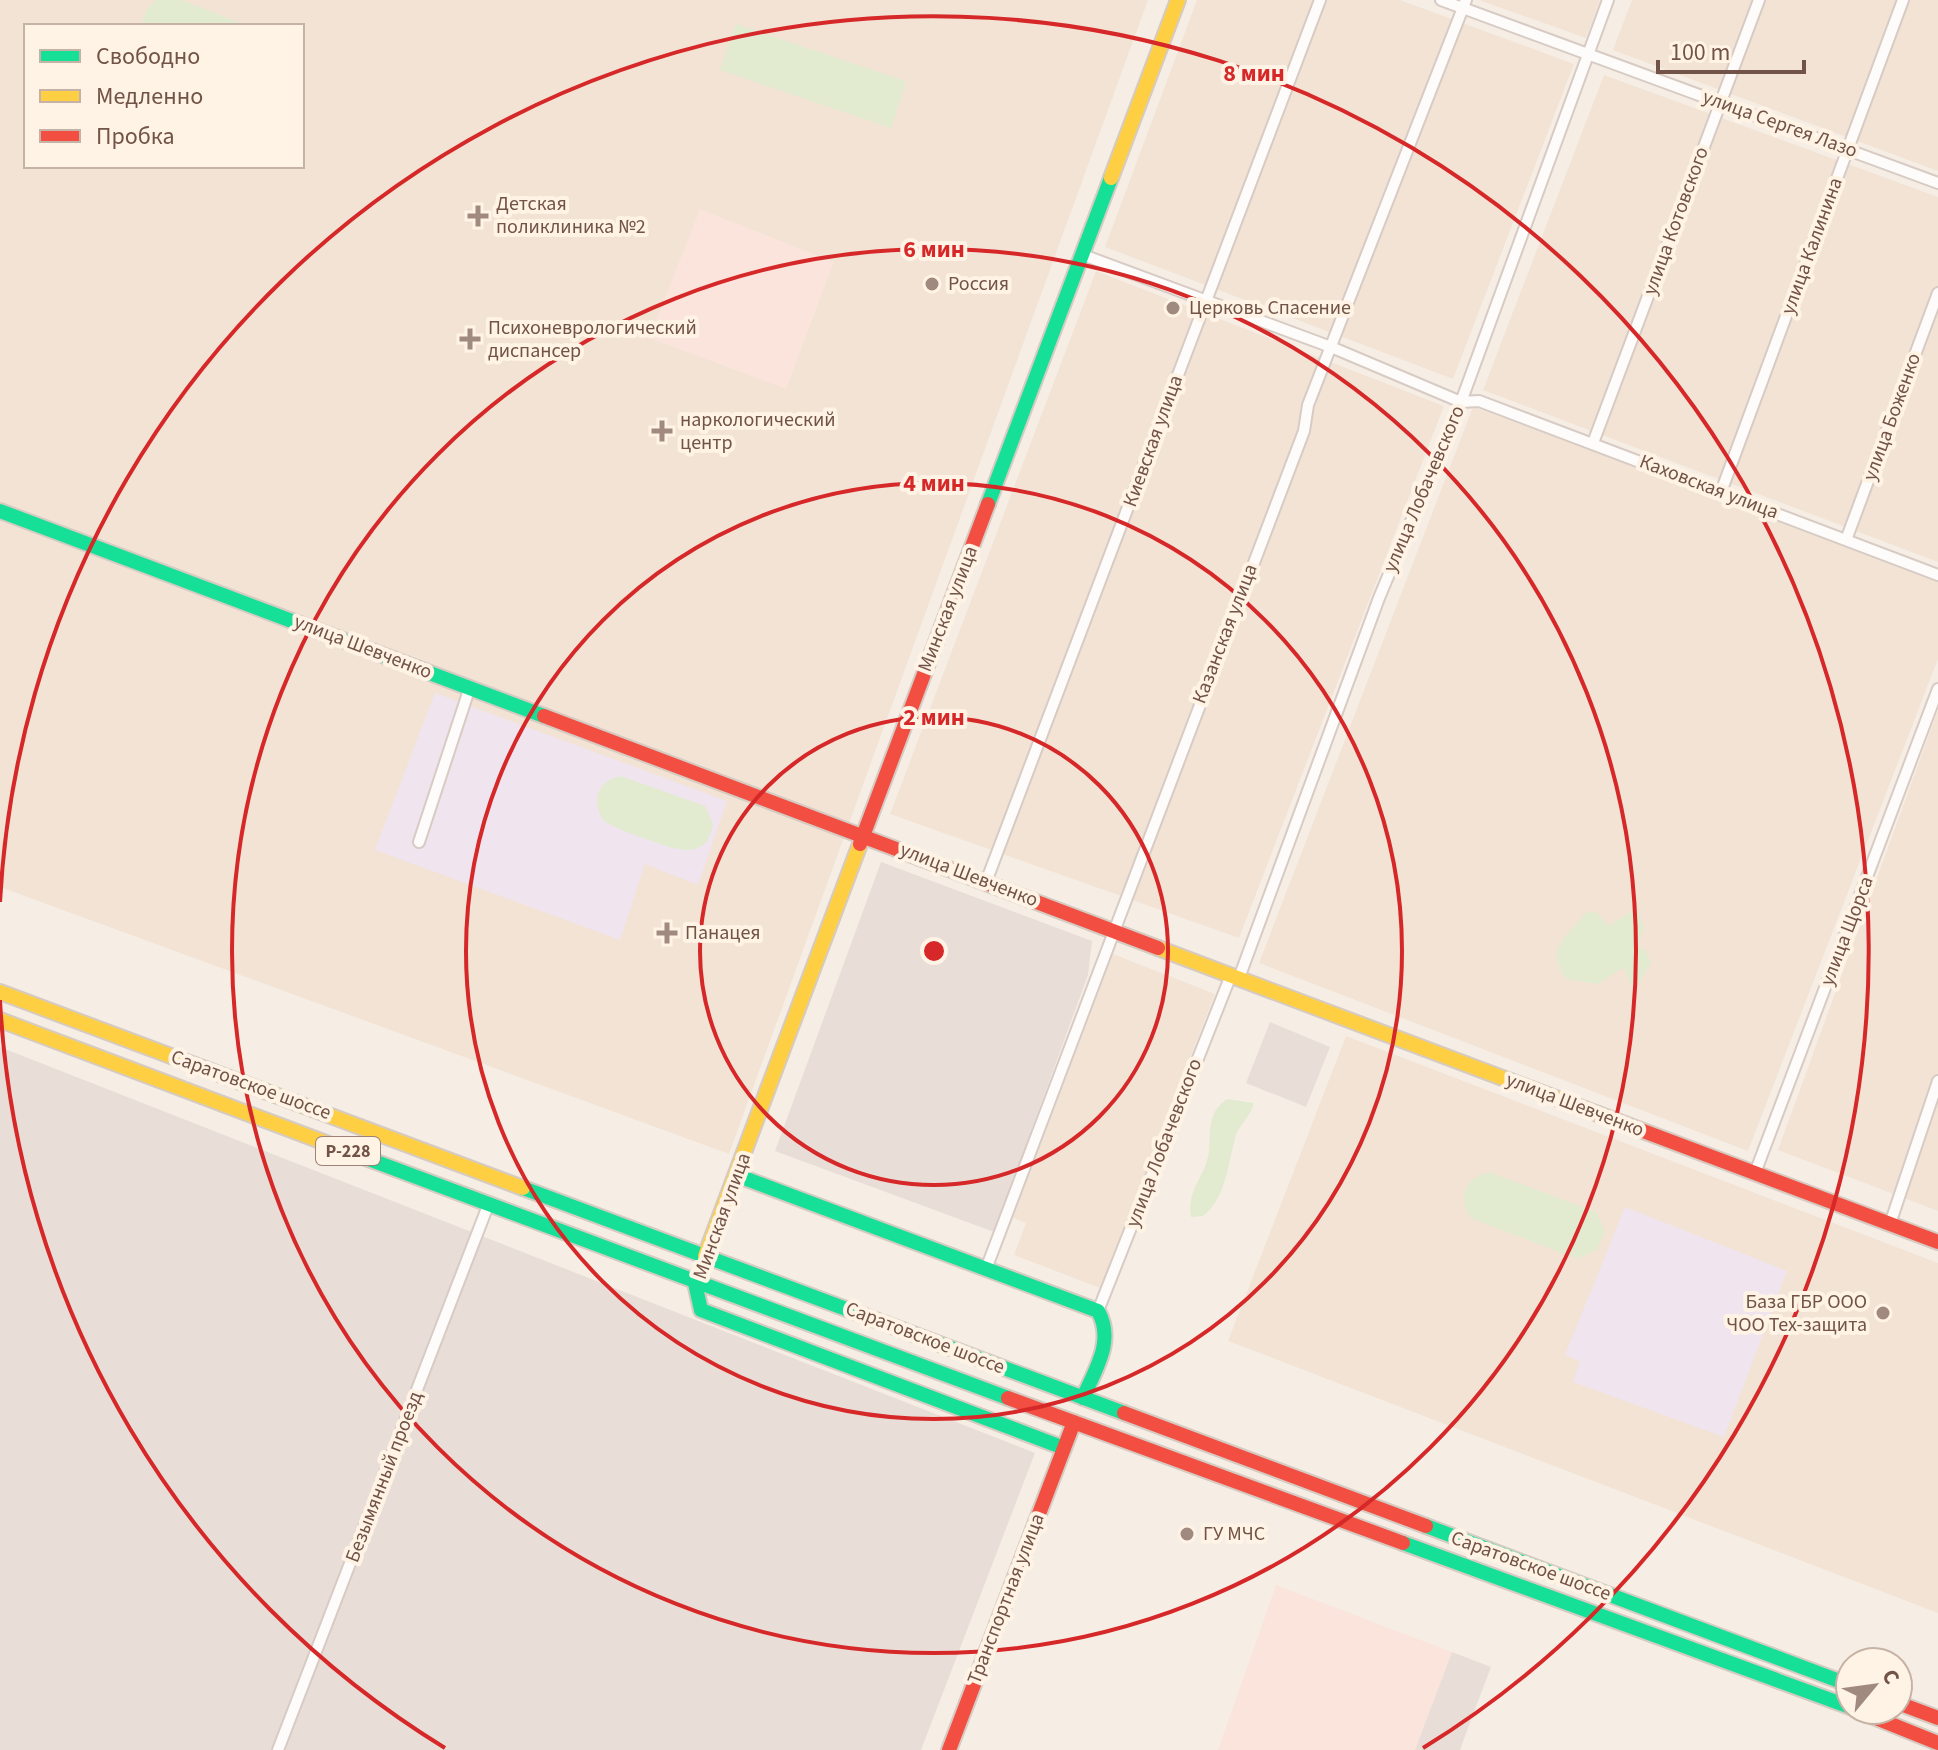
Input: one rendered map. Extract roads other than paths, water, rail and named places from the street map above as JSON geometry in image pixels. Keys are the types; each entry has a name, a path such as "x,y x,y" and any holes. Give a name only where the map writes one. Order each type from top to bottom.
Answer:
{"main road":[{"name":"Минская улица","path":"1064,1448 701,1310 695,1283 1178,0"},
{"name":"улица Шевченко","path":"0,511 1938,1242"},
{"name":"Саратовское шоссе","path":"0,992 1834,1679"},
{"name":"Саратовское шоссе","path":"0,1020 695,1283 1834,1701"},
{"path":"736,1175 1098,1311"},
{"name":"Транспортная улица","path":"949,1750 1106,1341 1105,1319 1098,1311"},
{"path":"1914,1709 1938,1718"},
{"path":"1896,1726 1938,1743"}],"street":[{"name":"Киевская улица","path":"986,882 1320,0"},
{"name":"улица Сергея Лазо","path":"1441,0 1464,4 1938,183"},
{"name":"улица Лобачевского","path":"1098,1311 1235,976 1379,598 1461,402 1608,0"},
{"name":"улица Котовского","path":"1593,443 1759,0"},
{"name":"улица Калинина","path":"1721,492 1903,0"},
{"name":"Казанская улица","path":"986,1269 1304,431 1308,405 1464,4"},
{"name":"Каховская улица","path":"1083,255 1331,347 1461,402 1479,401 1938,575"},
{"name":"улица Боженко","path":"1846,540 1938,293"},
{"path":"1467,385 1479,401"},
{"path":"419,842 470,687"},
{"name":"улица Щорса","path":"1755,1173 1938,689"},
{"path":"1890,1224 1938,1081"},
{"name":"Безымянный проезд","path":"278,1750 489,1203"}],"place":[{"name":"Детская поликлиника №2","path":"478,216"},
{"name":"Россия","path":"932,284"},
{"name":"Церковь Спасение","path":"1173,308"},
{"name":"Психоневрологический диспансер","path":"470,339"},
{"name":"наркологический центр","path":"662,431"},
{"name":"Панацея","path":"667,933"},
{"name":"База ГБР ООО ЧОО Тех-защита","path":"1883,1313"},
{"name":"ГУ МЧС","path":"1187,1534"}]}
